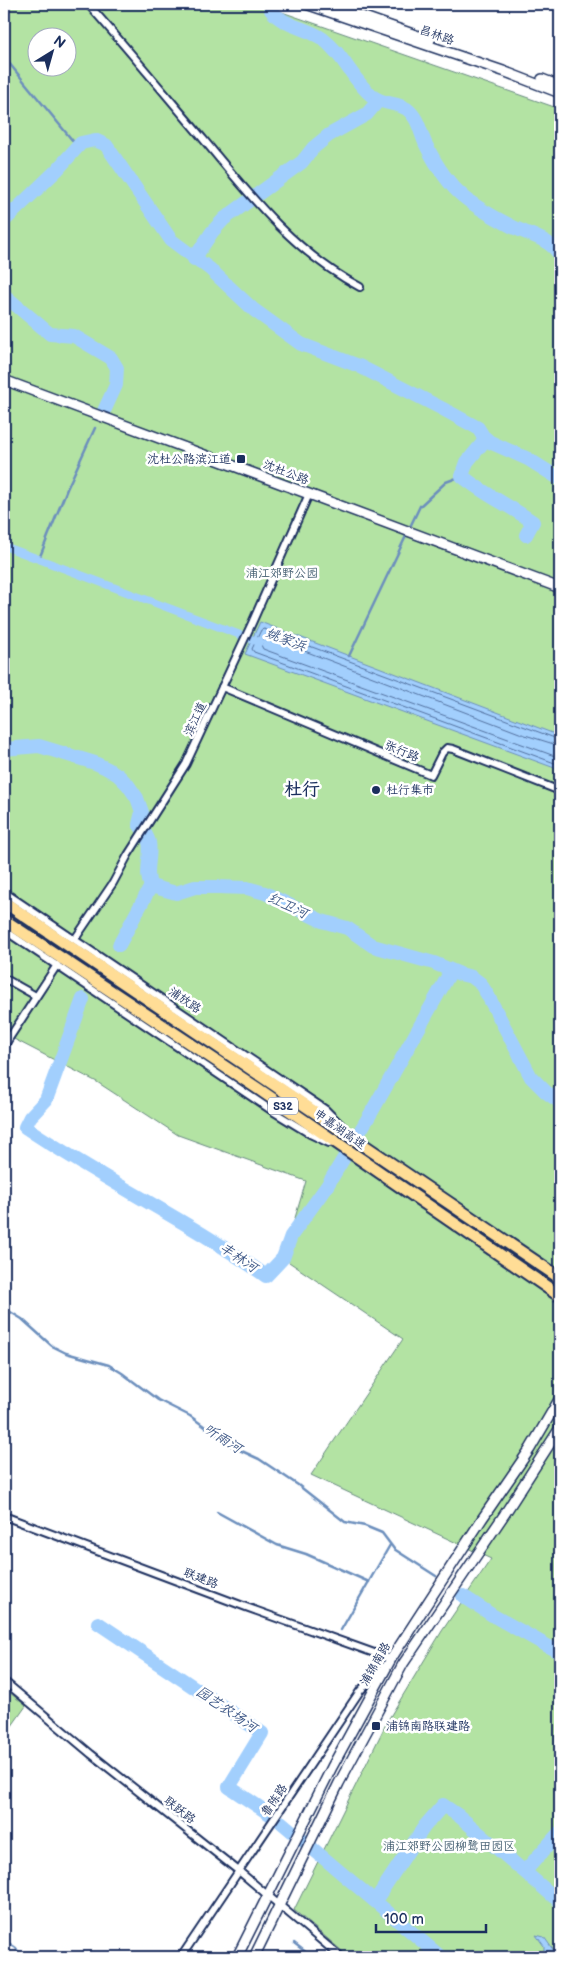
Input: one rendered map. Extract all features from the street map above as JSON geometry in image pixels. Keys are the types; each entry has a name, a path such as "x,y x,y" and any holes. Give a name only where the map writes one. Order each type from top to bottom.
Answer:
{"highway":[{"name":"申嘉湖高速","path":"4,902 560,1278"},
{"name":"申嘉湖高速","path":"4,920 258,1088 560,1296"}],"main road":[{"name":"昌林路","path":"306,4 560,92"},
{"name":"昌林路","path":"327,4 560,86"},
{"name":"沈杜公路","path":"4,380 560,588"},
{"name":"浦锦南路","path":"237,1957 332,1767 392,1659 482,1519 530,1449 560,1398"},
{"name":"浦锦南路","path":"254,1957 369,1724 403,1664 504,1515 560,1428"}],"street":[{"path":"88,4 247,193 271,218 308,252 338,275 360,287"},
{"name":"滨江道","path":"75,939 114,883 140,836 186,764 238,654 309,494"},
{"name":"张行路","path":"222,687 431,776 446,748 453,749 560,791"},
{"name":"浦放路","path":"4,892 326,1110 349,1132"},
{"path":"4,930 274,1112 310,1134 340,1148"},
{"path":"4,1046 57,964"},
{"path":"4,978 36,996"},
{"name":"联建路","path":"4,1516 246,1607 392,1659"},
{"name":"鲁陈路","path":"181,1957 360,1692 392,1659"},
{"name":"联跃路","path":"4,1681 91,1754 240,1872 341,1957"}],"green space":[{"name":"浦江郊野公园","path":"4,4 259,4 560,109 560,1957 349,1957 294,1910 388,1720 442,1631 491,1559 311,1475 403,1339 283,1258 306,1181 178,1135 97,1082 10,1037 4,1046"},
{"path":"4,1688 26,1706 4,1737"}],"water":[{"path":"260,622 560,736 560,770 245,654"},
{"path":"536,1935 544,1937 554,1951 560,1953 560,1957 539,1957 544,1952 544,1946"}],"waterway":[{"path":"270,4 271,10 276,16 316,35 330,45 359,83 372,96 381,101 407,109 417,121 426,145 447,180 464,197 494,217 545,241 560,256"},
{"path":"4,57 77,146"},
{"path":"194,259 212,232 224,219 302,162 313,148 329,135 367,114 378,101"},
{"path":"4,221 57,170 81,143 95,140 106,145 171,240 210,269 254,310 301,344 359,366 443,409 478,428 490,442 528,459 560,479"},
{"path":"4,295 50,334 74,336 111,358 117,368 116,385 104,411"},
{"path":"39,559 67,489 95,428"},
{"path":"486,439 467,462 462,476 479,489 533,522 526,535"},
{"path":"409,529 420,506 446,482 462,476"},
{"path":"349,656 407,534"},
{"name":"姚家浜","path":"4,546 259,642"},
{"name":"红卫河","path":"4,749 39,746 95,763 118,775 137,798 142,812 139,824 149,842 148,875 151,886 176,893 195,887 247,888 265,893 322,921 347,928 373,946 434,963 472,977 480,983 487,994 531,1077 546,1092 560,1102"},
{"name":"丰林河","path":"119,945 151,886"},
{"name":"丰林河","path":"83,999 46,1100 30,1117 25,1127 207,1237 266,1276 283,1258 291,1236 327,1186 371,1113 451,971"},
{"name":"听雨河","path":"4,1308 22,1319 52,1346 66,1353 109,1365 122,1373 158,1400 190,1416 233,1447 259,1459 298,1485 345,1522 365,1526 382,1533 394,1549 436,1576"},
{"path":"217,1512 277,1545 306,1554 369,1582"},
{"path":"341,1630 390,1545"},
{"name":"听雨河","path":"463,1596 492,1615 560,1653"},
{"name":"园艺农场河","path":"98,1623 262,1733 229,1787 271,1815"},
{"path":"375,1901 424,1827 443,1805 459,1816 560,1902"},
{"name":"园艺农场河","path":"281,1822 441,1957"},
{"path":"525,1871 560,1832"},
{"path":"4,1940 16,1948 21,1957"},
{"path":"294,1943 312,1957"}],"place":[{"name":"沈杜公路滨江道","path":"241,459"},
{"name":"杜行集市","path":"376,790"},
{"name":"浦锦南路联建路","path":"376,1726"}],"district":[{"name":"杜行","path":"302,789"}],"park label":[{"name":"浦江郊野公园柳鹭田园区","path":"449,1846"}]}
